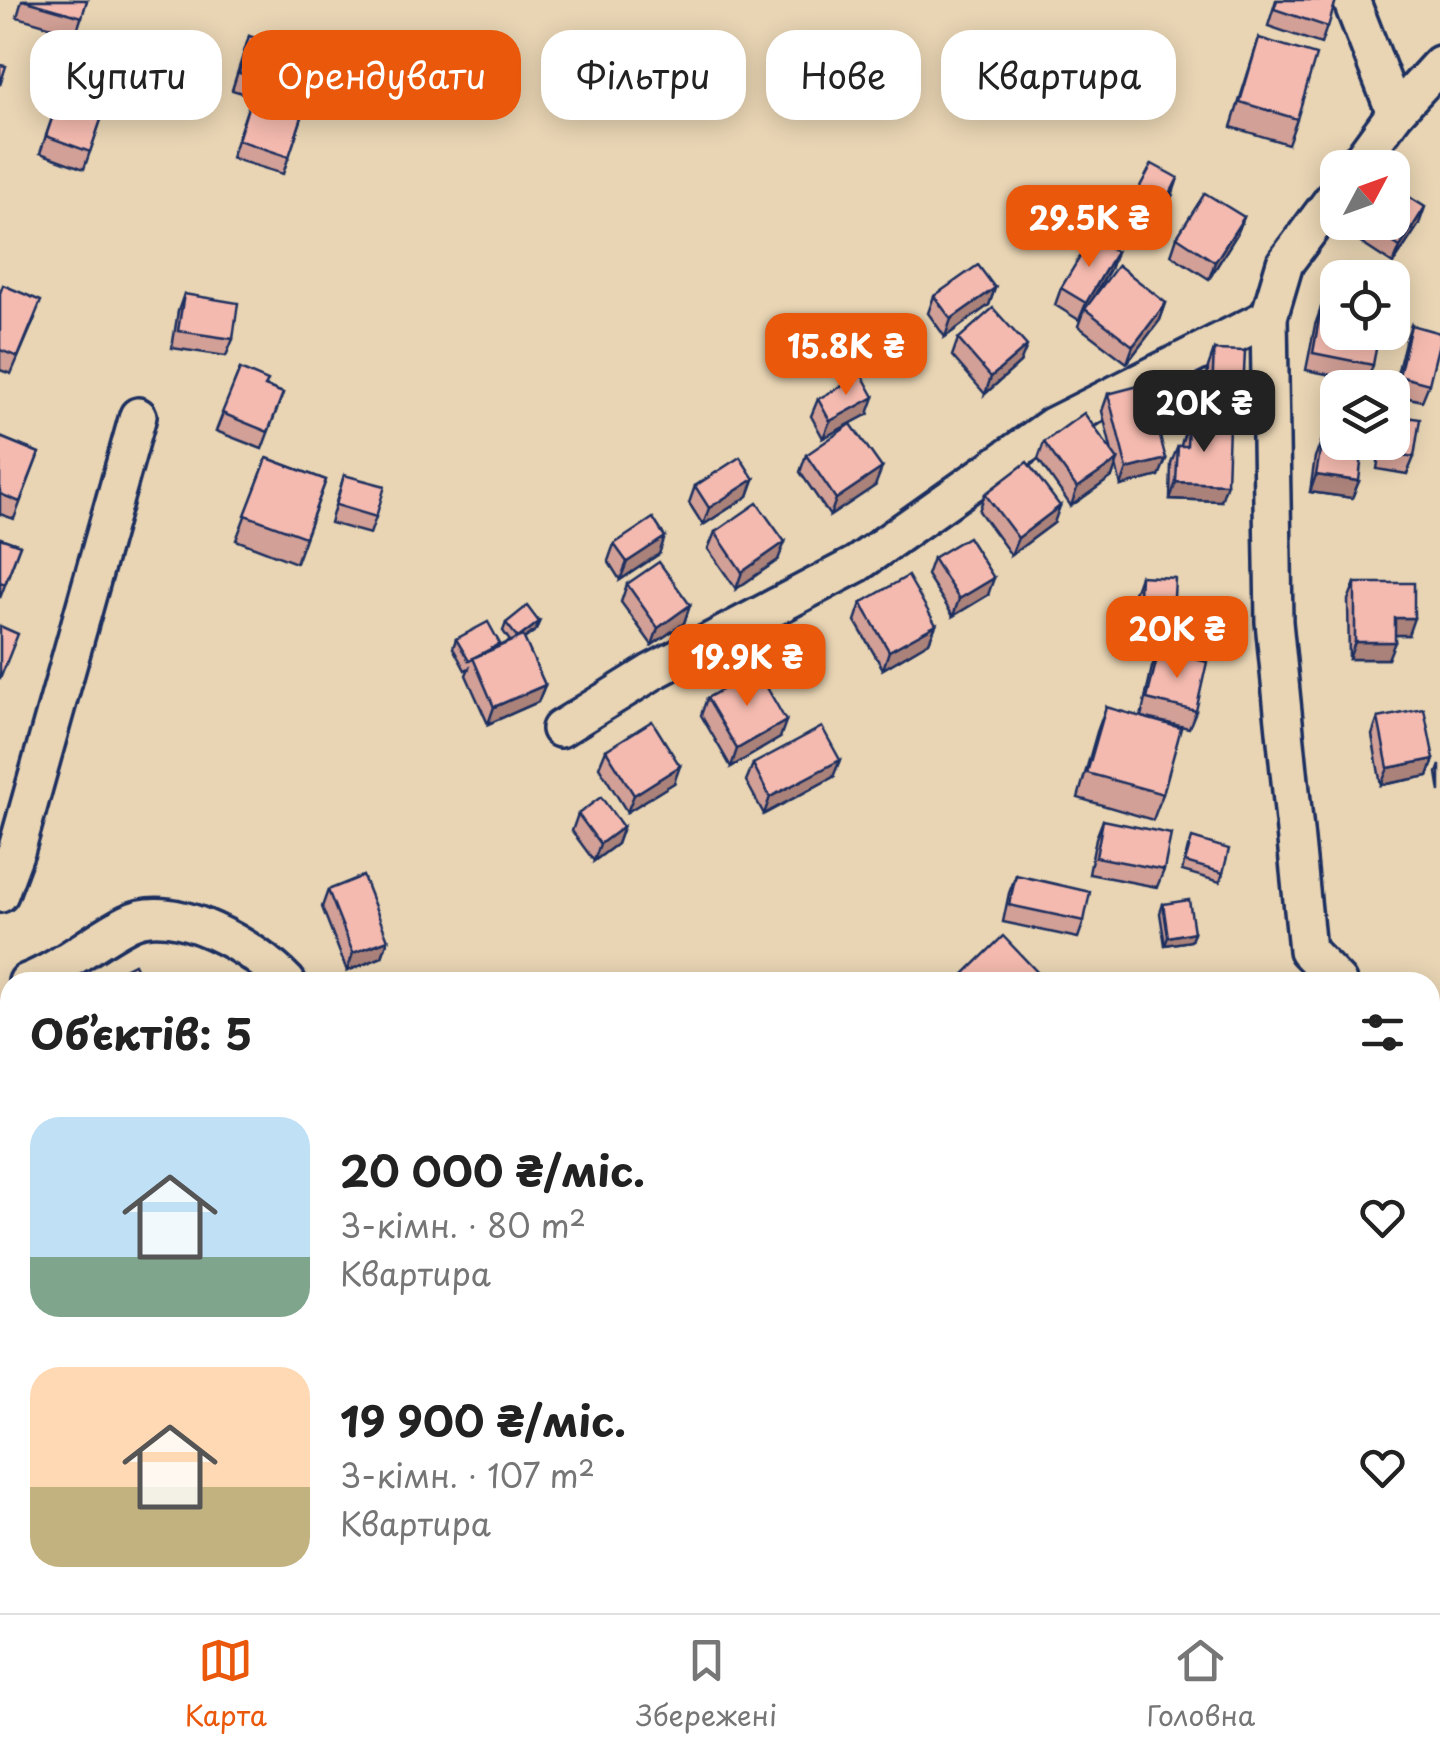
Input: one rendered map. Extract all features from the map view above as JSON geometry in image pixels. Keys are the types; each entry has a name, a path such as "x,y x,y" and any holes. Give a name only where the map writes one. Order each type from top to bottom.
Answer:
{"street":[{"path":"1351,0 1395,113"},
{"path":"1368,150 1395,113 1440,64"},
{"path":"1320,217 1286,263 1269,316 1274,622 1307,950 1328,972"},
{"path":"560,729 652,672 857,564 1052,426 1269,316"},
{"path":"0,894 17,848 138,416"},
{"path":"51,972 131,920 157,915 198,926 245,946 278,972"}],"building":[{"path":"23,0 87,0 82,17"},
{"path":"1277,0 1336,0 1328,27 1274,9"},
{"path":"1259,38 1316,55 1297,119 1240,102"},
{"path":"51,120 101,120 90,152 46,136"},
{"path":"244,120 301,120 289,157 238,140"},
{"path":"1152,164 1178,178 1156,221 1129,207"},
{"path":"1205,193 1244,217 1215,262 1177,237"},
{"path":"1410,197 1425,207 1410,231"},
{"path":"1092,237 1116,252 1086,303 1061,288"},
{"path":"978,265 995,288 951,319 934,296"},
{"path":"1118,265 1166,303 1133,346 1085,309"},
{"path":"3,285 41,301 18,357 0,350"},
{"path":"184,294 238,303 233,339 178,331"},
{"path":"993,308 1027,346 991,377 958,339"},
{"path":"1320,314 1320,350 1376,350 1373,365 1313,353"},
{"path":"1411,325 1440,333 1429,384 1410,379 1410,370 1400,370 1405,350 1410,350"},
{"path":"1214,350 1245,351 1243,392 1212,391"},
{"path":"240,369 268,381 265,386 283,393 268,432 222,413"},
{"path":"862,375 874,397 830,421 818,399"},
{"path":"1146,384 1166,459 1127,469 1108,394"},
{"path":"1084,413 1118,460 1077,488 1044,442"},
{"path":"1410,418 1420,419 1414,457 1410,456"},
{"path":"851,424 882,468 836,499 806,455"},
{"path":"1188,424 1229,426 1227,484 1176,482 1178,446 1187,446"},
{"path":"0,437 39,453 20,502 0,494"},
{"path":"1320,452 1320,460 1361,460 1359,481 1316,475"},
{"path":"740,457 754,479 709,508 695,486"},
{"path":"267,458 326,480 305,537 245,515"},
{"path":"1027,462 1060,506 1018,538 985,494"},
{"path":"344,475 385,486 376,517 336,505"},
{"path":"757,503 785,542 742,572 715,532"},
{"path":"653,518 665,537 627,562 614,544"},
{"path":"968,537 994,578 959,599 933,558"},
{"path":"0,538 20,545 5,584 0,582"},
{"path":"659,562 690,605 658,628 627,584"},
{"path":"908,576 936,625 889,651 861,603"},
{"path":"1140,576 1175,578 1172,635 1137,634"},
{"path":"1355,583 1414,583 1414,618 1395,618 1395,642 1355,642"},
{"path":"527,606 539,622 518,638 506,623"},
{"path":"488,622 500,644 469,661 456,639"},
{"path":"0,626 18,634 0,679"},
{"path":"523,636 545,685 494,707 473,658"},
{"path":"1159,650 1207,662 1196,711 1147,699"},
{"path":"757,670 786,721 737,749 707,698"},
{"path":"1106,707 1181,728 1163,794 1087,773"},
{"path":"1424,709 1434,759 1388,768 1378,718"},
{"path":"652,721 680,766 634,795 606,750"},
{"path":"822,727 840,760 770,797 753,764"},
{"path":"601,797 623,827 600,844 578,814"},
{"path":"1103,820 1171,834 1164,870 1096,857"},
{"path":"1192,838 1229,849 1223,873 1185,862"},
{"path":"1016,875 1090,892 1084,921 1009,905"},
{"path":"363,876 388,940 353,953 328,890"},
{"path":"1189,900 1194,932 1168,937 1163,904"},
{"path":"1003,936 1037,972 966,972"},
{"path":"134,964 138,972 118,972"}]}
